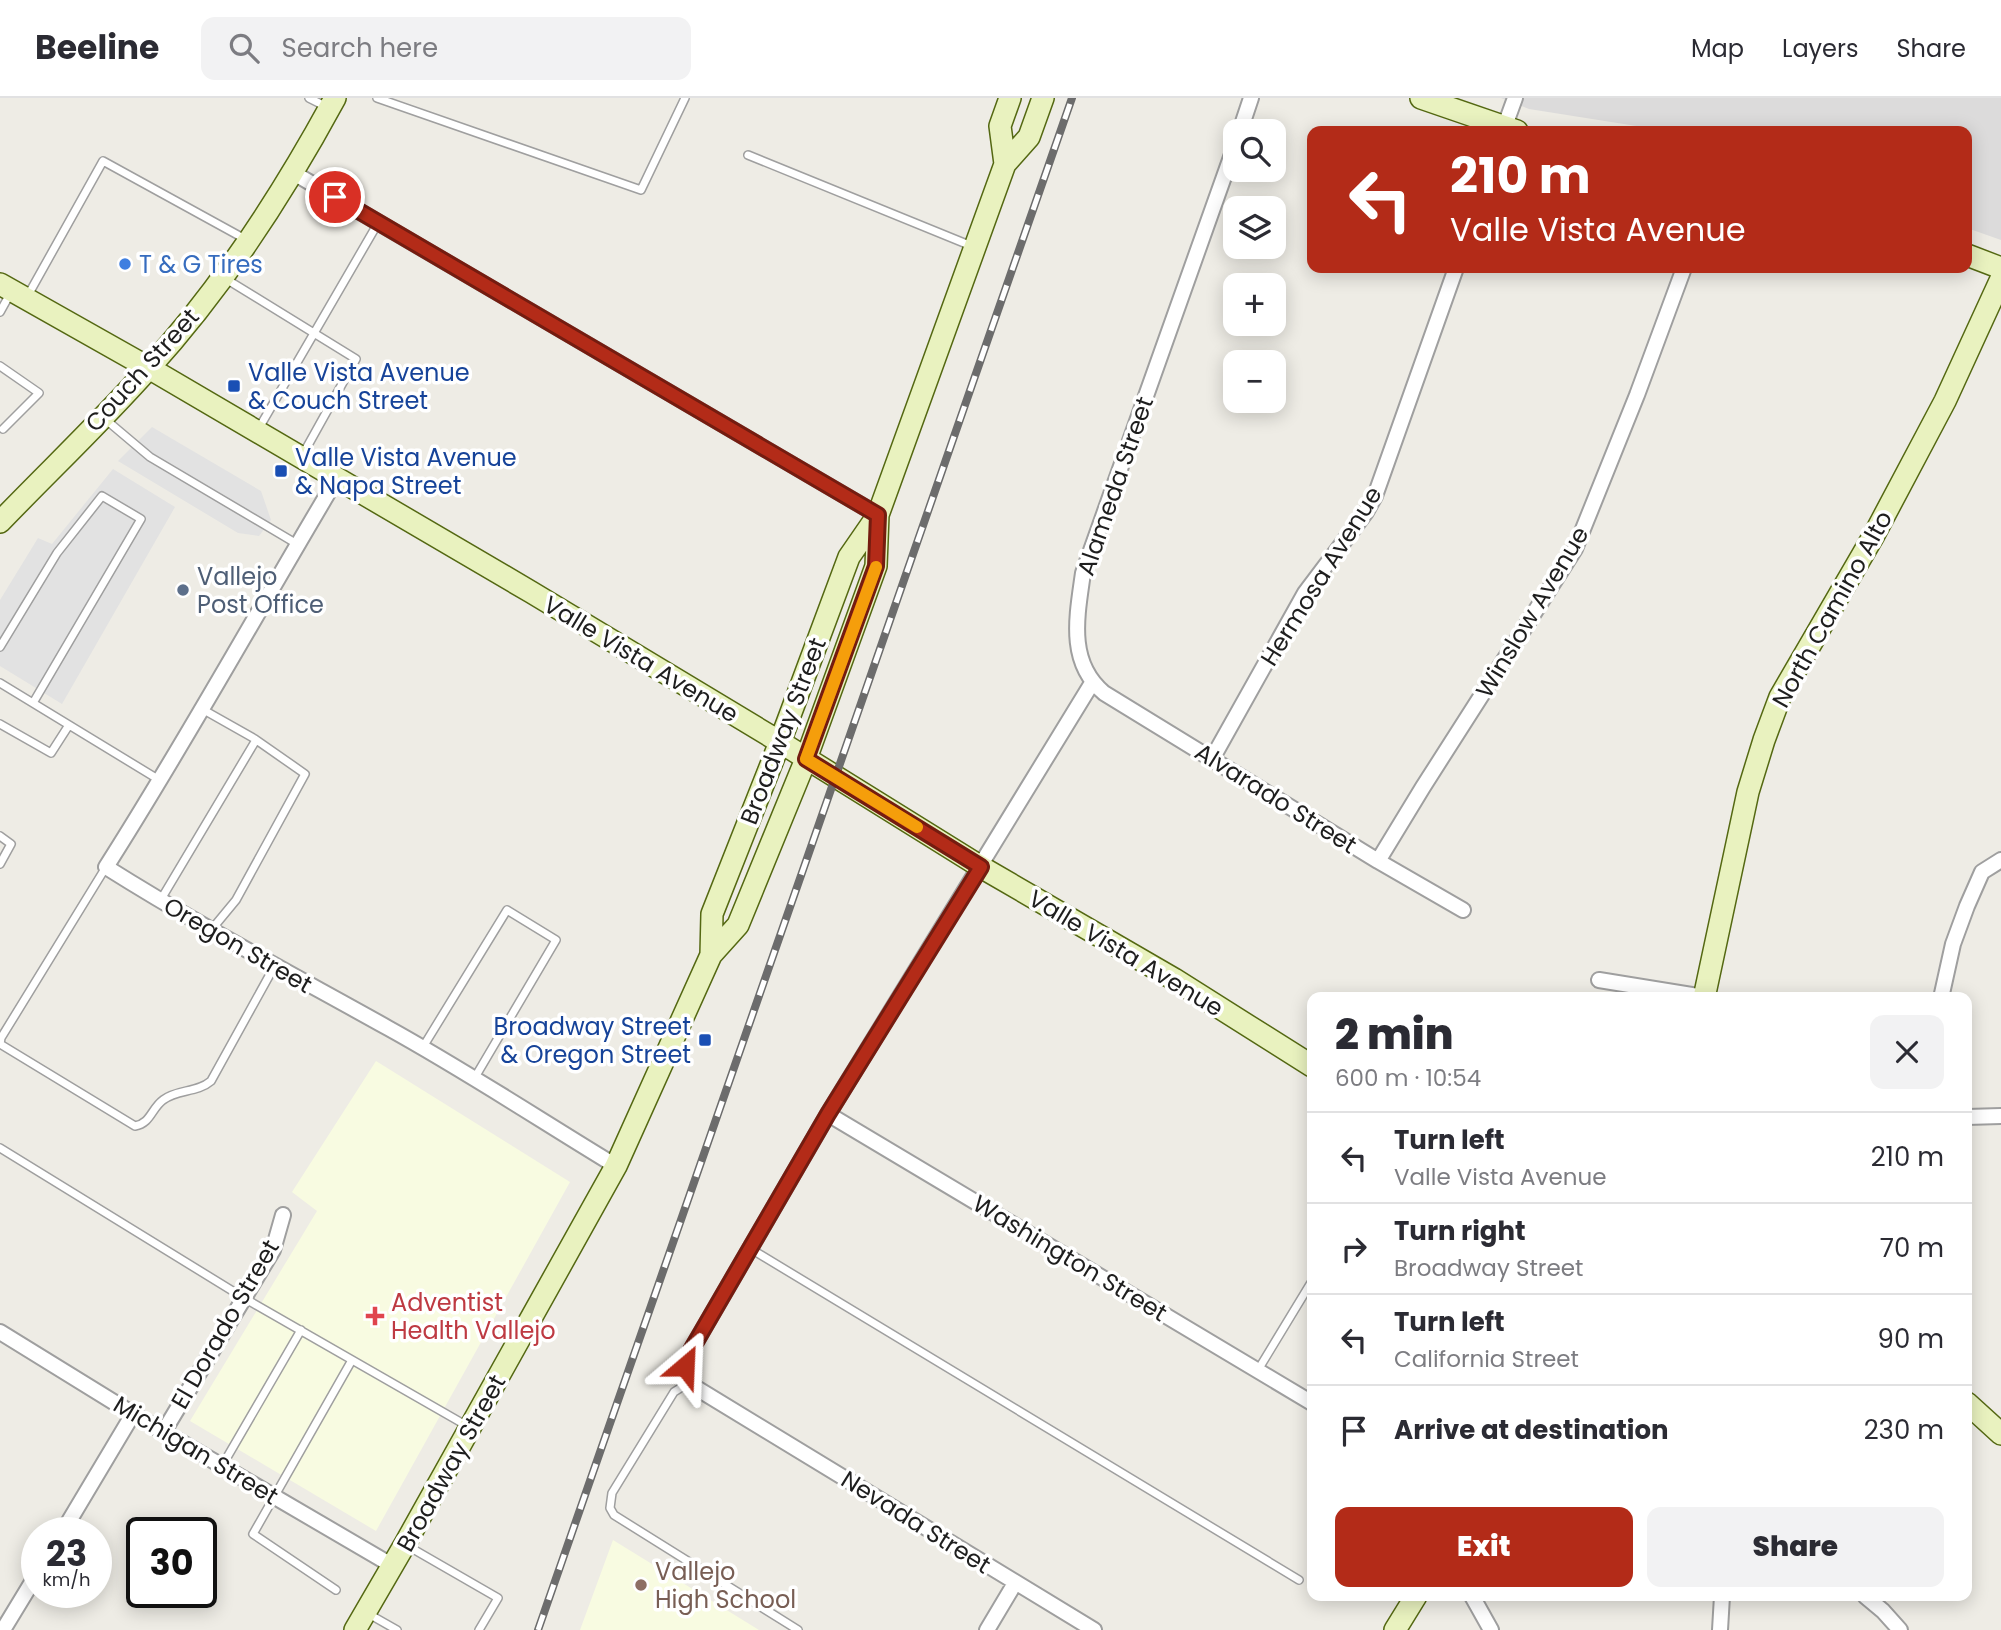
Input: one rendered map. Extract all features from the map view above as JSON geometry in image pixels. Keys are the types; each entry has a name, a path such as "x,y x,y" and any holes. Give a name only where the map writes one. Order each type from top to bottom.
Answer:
{"street":[{"name":"Broadway Street","path":"1004,164 1000,127 1010,98"},
{"name":"Broadway Street","path":"711,955 712,914 849,557 878,515 1004,164 1030,137 1043,98"},
{"path":"1244,119 1251,98"},
{"path":"1421,98 1497,126"},
{"path":"1509,126 1515,98"},
{"name":"Couch Street","path":"0,522 149,368 222,276 248,242 332,103"},
{"path":"292,172 878,515"},
{"name":"Alameda Street","path":"1092,683 1080,660 1077,619 1083,573 1223,180"},
{"path":"1972,257 2001,268"},
{"name":"Hermosa Avenue","path":"1212,759 1305,593 1375,496 1454,273"},
{"name":"Winslow Avenue","path":"1378,861 1575,550 1682,273"},
{"name":"North Camino Alto","path":"1705,992 1748,792 1780,697 1874,535 1945,401 2001,279"},
{"name":"Valle Vista Avenue","path":"13,291 302,457 780,742 981,867 1174,979 1307,1063"},
{"path":"106,867 161,781 337,478"},
{"name":"Broadway Street","path":"360,1621 471,1428 616,1166 711,955 738,925 806,759 876,566 878,515"},
{"path":"690,1382 685,1374 686,1360 828,1114 1092,683"},
{"name":"Alvarado Street","path":"1092,683 1104,693 1378,861 1463,909"},
{"path":"1942,992 1954,944 1982,872 2001,860"},
{"name":"Oregon Street","path":"106,867 274,967 390,1029 616,1166"},
{"path":"1599,980 1673,992"},
{"name":"Washington Street","path":"828,1114 1307,1400"},
{"path":"1972,1117 2001,1116"},
{"name":"El Dorado Street","path":"164,1431 272,1250 283,1215"},
{"name":"Michigan Street","path":"0,1332 133,1414 393,1566"},
{"name":"Nevada Street","path":"690,1382 1094,1630"},
{"path":"1972,1408 2001,1434"},
{"name":"El Dorado Street","path":"72,1517 133,1414"},
{"path":"986,1630 1015,1583"},
{"path":"3,1630 21,1600"},
{"path":"1395,1630 1413,1601"},
{"path":"1475,1601 1491,1630"},
{"path":"1720,1630 1722,1601"},
{"path":"1871,1601 1900,1630"}],"lane":[{"path":"309,98 332,103"},
{"path":"377,98 641,190 685,98"},
{"path":"748,155 974,248"},
{"path":"0,312 103,161 248,242"},
{"path":"257,431 378,223"},
{"path":"222,276 356,359 302,457"},
{"path":"0,366 39,393 2,429"},
{"path":"103,417 150,457 297,544"},
{"path":"0,647 57,553 102,496 141,519 33,703"},
{"path":"0,683 161,781"},
{"path":"202,708 256,740 305,774 236,900 211,930"},
{"path":"0,724 51,753 69,725"},
{"path":"160,901 256,740"},
{"path":"0,836 11,844 0,864"},
{"path":"106,867 1,1038 1,1044 7,1050 65,1085 135,1126 142,1125 149,1120 163,1100 204,1087 211,1081 274,967"},
{"path":"422,1049 507,910 556,940 474,1080"},
{"path":"0,1148 244,1298 471,1428"},
{"path":"751,1249 1299,1580"},
{"path":"1258,1370 1307,1289"},
{"path":"222,1466 301,1330"},
{"path":"336,1590 253,1534 352,1360"},
{"path":"690,1382 674,1392 612,1493 610,1508 614,1515 650,1539 798,1630"},
{"path":"405,1544 498,1598 479,1630"},
{"path":"360,1621 397,1630"}],"shaded area":[{"path":"1501,98 2001,98 2001,240 1972,230 1972,126 1636,126 1529,109"},
{"path":"152,427 261,491 271,520 259,536 238,533 118,461"},
{"path":"113,469 175,507 62,704 0,666 0,600 38,538 52,544"},
{"name":"Adventist Health Vallejo","path":"376,1061 570,1182 376,1531 190,1421 317,1211 292,1192"},
{"name":"Vallejo High School","path":"613,1540 759,1630 580,1630"}],"railway":[{"path":"538,1630 1072,98"}],"slow traffic":[{"path":"876,567 806,759 917,827"}],"place":[{"name":"T & G Tires","path":"125,264"},
{"name":"Valle Vista Avenue & Couch Street","path":"234,386"},
{"name":"Valle Vista Avenue & Napa Street","path":"281,471"},
{"name":"Vallejo Post Office","path":"183,590"},
{"name":"Broadway Street & Oregon Street","path":"705,1040"},
{"name":"Adventist Health Vallejo","path":"375,1316"},
{"name":"Vallejo High School","path":"641,1585"}],"route":[{"path":"335,197 878,515 876,566 806,759 981,867 828,1114 690,1352 685,1366"}]}
